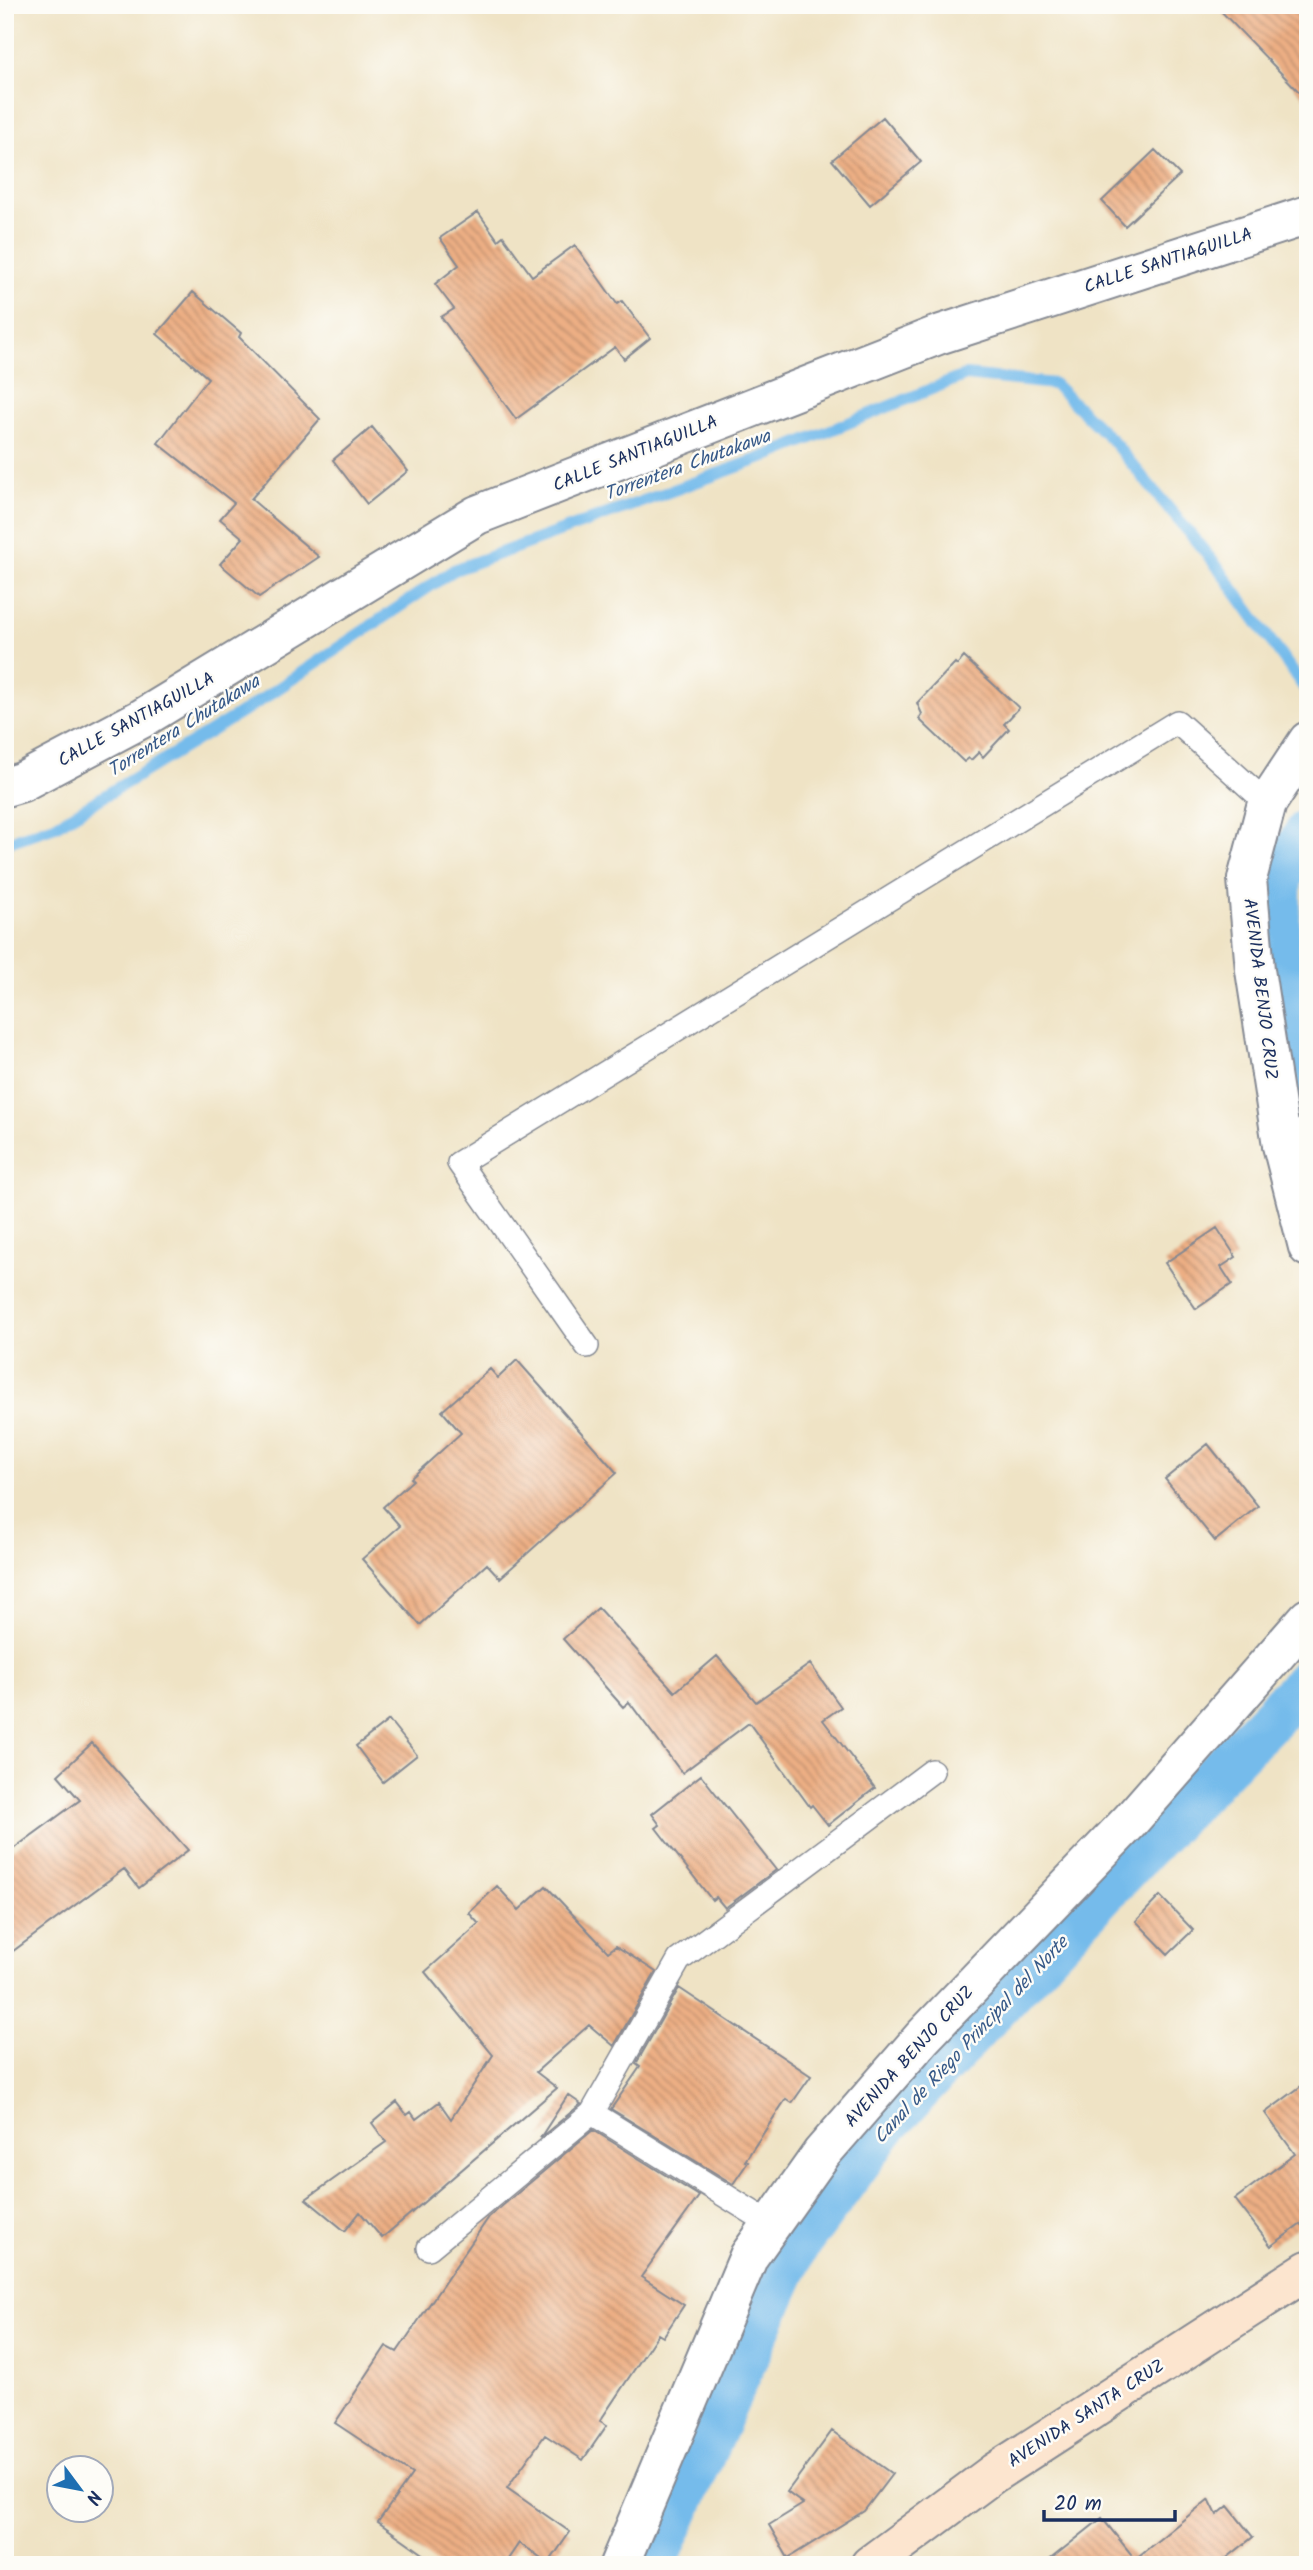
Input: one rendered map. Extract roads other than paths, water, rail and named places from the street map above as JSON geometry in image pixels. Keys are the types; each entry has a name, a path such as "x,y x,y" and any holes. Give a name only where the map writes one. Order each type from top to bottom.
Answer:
{"main road":[{"name":"AVENIDA SANTA CRUZ","path":"870,2565 994,2473 1308,2270"}],"street":[{"name":"CALLE SANTIAGUILLA","path":"5,787 22,782 141,719 477,515 938,335 1308,215"},
{"name":"AVENIDA BENJO CRUZ","path":"1308,741 1267,803 1247,878 1255,970 1297,1140 1308,1247"},
{"name":"AVENIDA BENJO CRUZ","path":"619,2565 749,2256 821,2153 922,2038 1130,1821 1308,1618"}],"lane":[{"path":"587,1346 459,1163 1177,722 1267,803"},
{"path":"429,2248 592,2113 679,1960 932,1771"},
{"path":"592,2113 771,2224"}],"waterway":[{"name":"Torrentera Chutakawa","path":"5,843 55,826 249,708 454,570 767,456 966,375 1054,384 1111,439 1220,570 1308,693"},
{"name":"Canal de Riego Principal del Norte","path":"1308,832 1279,878 1276,951 1308,1081"},
{"name":"Canal de Riego Principal del Norte","path":"653,2565 794,2249 883,2128 1132,1861 1308,1680"}]}
